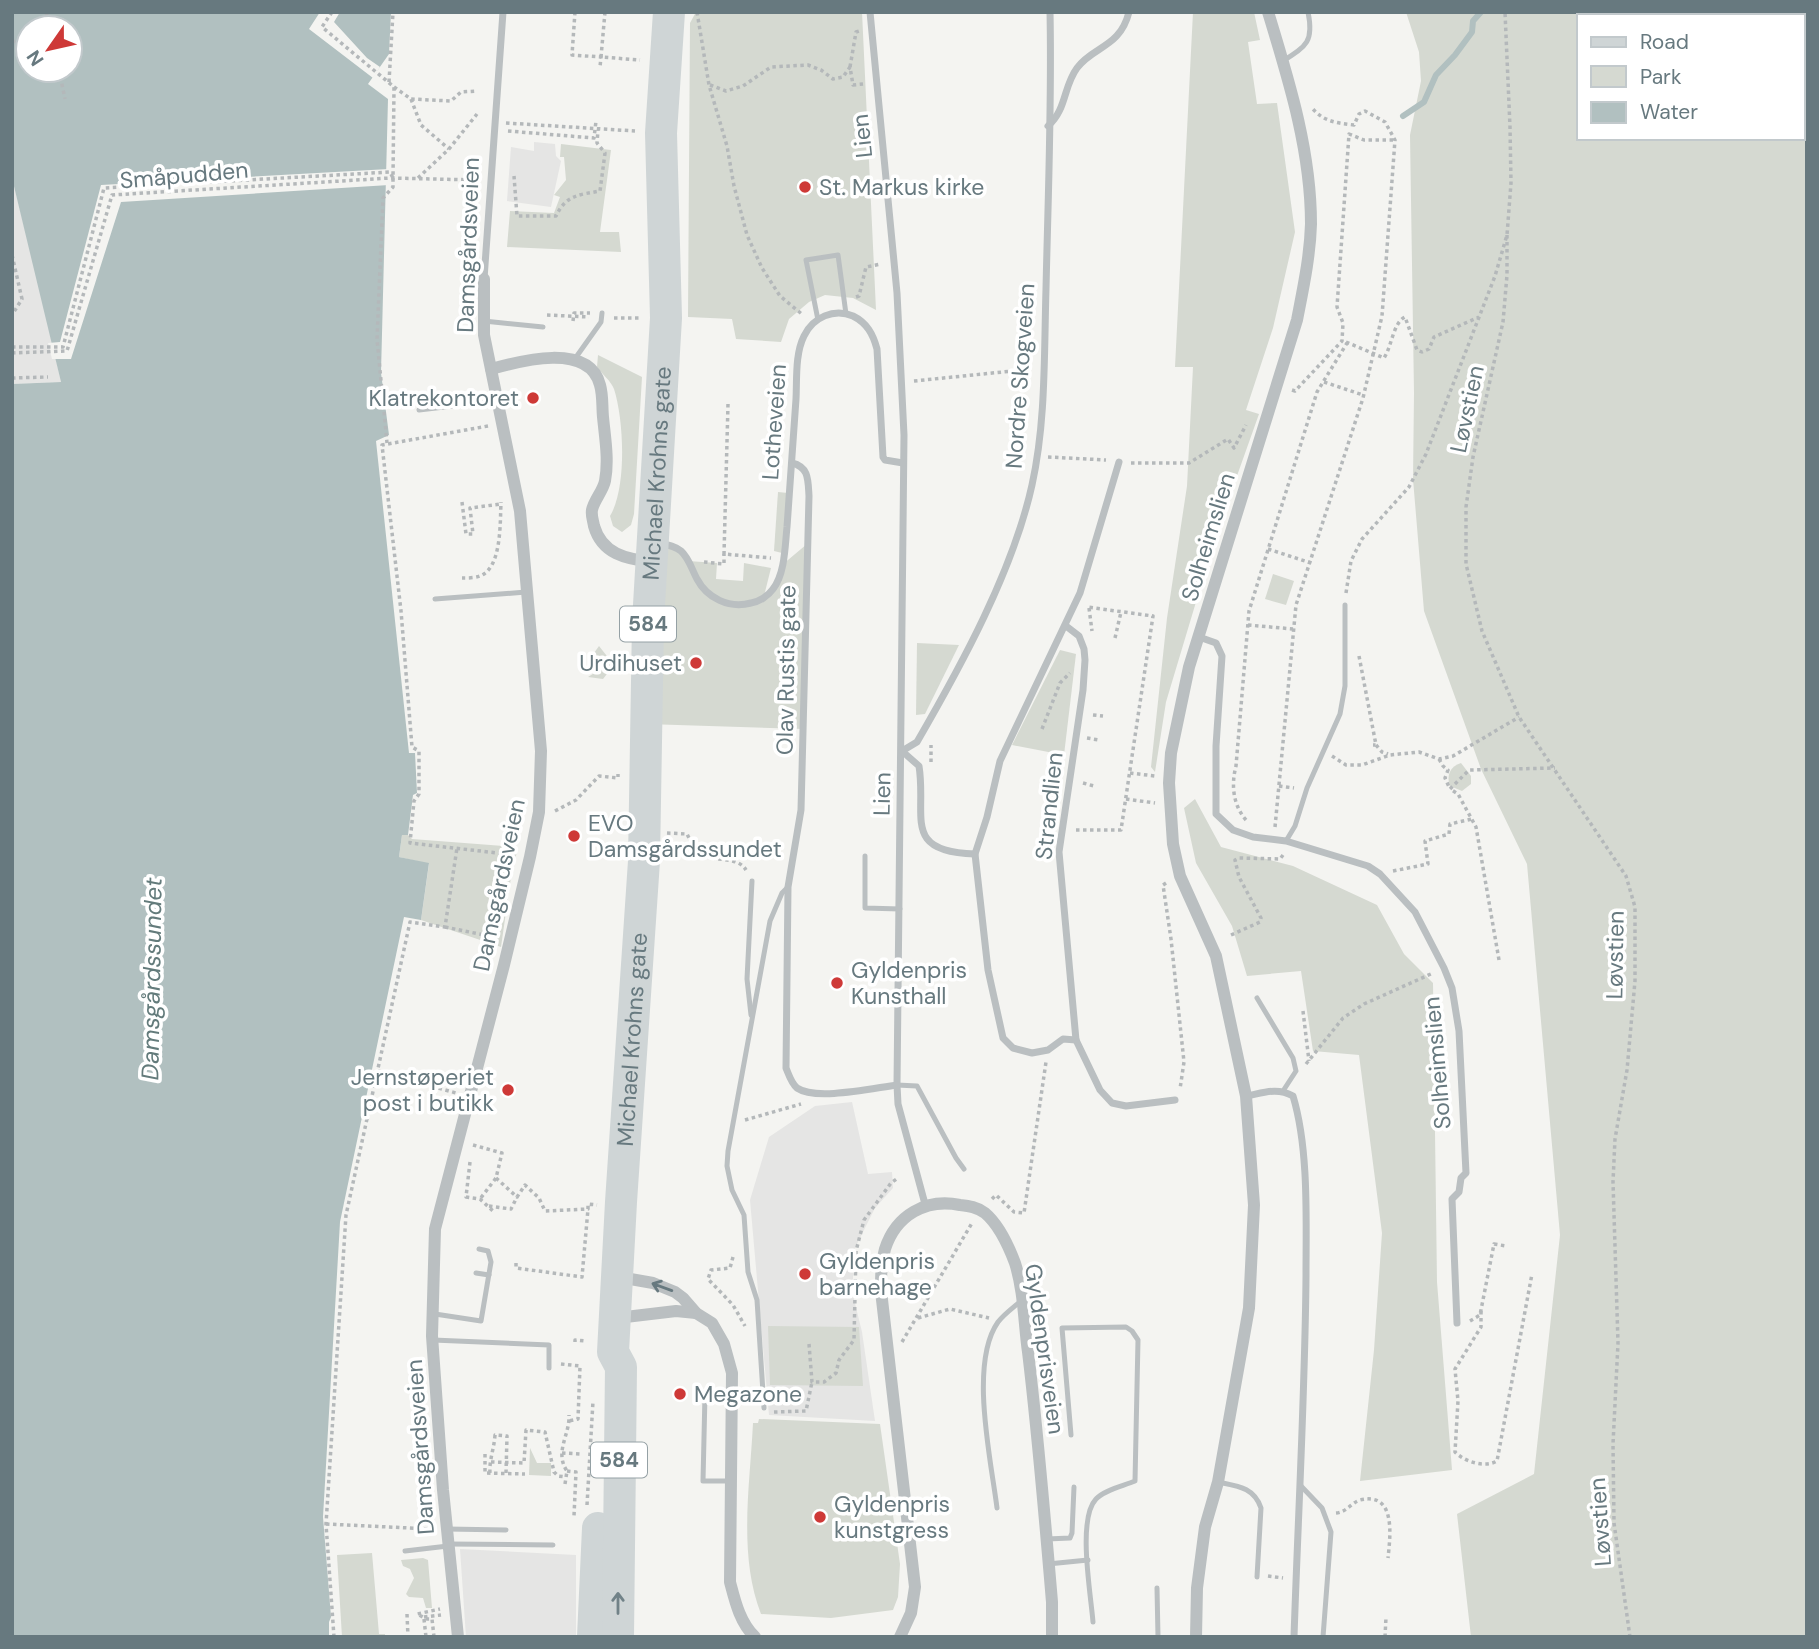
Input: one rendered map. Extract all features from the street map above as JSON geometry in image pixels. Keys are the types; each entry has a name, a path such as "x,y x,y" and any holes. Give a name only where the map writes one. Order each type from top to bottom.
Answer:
{"main road":[{"name":"Michael Krohns gate","path":"593,1637 604,1364 599,1346 616,1318 621,1202 644,861 648,622 666,318 661,133 669,12"},
{"name":"Michael Krohns gate","path":"599,1346 621,1367 618,1637"}],"street":[{"name":"Damsgårdsveien","path":"458,1637 448,1545 433,1340 435,1229 504,965 539,813 541,751 520,511 483,321 490,180 503,12"},
{"name":"Lien","path":"870,12 897,293 902,381 902,751 897,1086 903,1122 925,1205"},
{"name":"Nordre Skogveien","path":"902,751 917,742 974,635 1010,555 1023,517 1035,466 1044,372 1050,12"},
{"path":"1048,126 1059,116 1071,79 1079,65 1117,37 1129,12"},
{"name":"Solheimslien","path":"1268,12 1305,150 1311,224 1297,320 1199,637 1216,643 1222,656 1216,746 1216,814 1233,830 1253,837 1286,841 1368,866 1380,873 1415,912 1444,968 1452,988 1459,1031 1466,1173 1461,1178 1459,1192 1452,1199 1457,1323"},
{"path":"816,322 835,312 846,314 864,322 874,337 883,457 885,460 903,463"},
{"name":"Lotheveien","path":"574,360 585,365 600,384 605,481 591,515 595,530 609,550 625,559 673,546 687,558 705,591 716,600 728,604 752,603 774,589 783,559 798,360 803,337 816,322"},
{"path":"491,369 538,358 574,360"},
{"name":"Strandlien","path":"1076,1040 1063,1039 1048,1049 1032,1052 1013,1048 1003,1038 988,971 975,854 1004,752 1066,626 1090,564 1119,462"},
{"name":"Olav Rustis gate","path":"792,463 802,465 805,470 809,496 801,810 788,887 786,1068 792,1083 798,1089 814,1094 897,1086"},
{"name":"Strandlien","path":"1066,626 1079,636 1085,660 1083,691 1059,852 1076,1040 1100,1090 1112,1102 1126,1106 1175,1100"},
{"path":"1196,1637 1197,1588 1205,1527 1218,1482 1242,1360 1249,1308 1254,1205 1246,1096 1216,956 1180,876 1170,812 1171,753 1189,667 1199,637"},
{"path":"902,751 919,766 919,811 923,832 933,844 950,854 975,854"},
{"path":"1246,1096 1283,1091 1293,1096 1300,1117 1305,1202 1305,1354 1294,1637"},
{"name":"Gyldenprisveien","path":"925,1205 951,1203 975,1207 985,1213 994,1222 1015,1263 1046,1539 1052,1637"},
{"path":"900,1637 911,1613 915,1587 881,1291 881,1268 886,1247 894,1232 905,1218 925,1205"},
{"path":"618,1277 648,1282 675,1292 696,1313 712,1323 724,1344 732,1373 730,1582 737,1606 748,1630 755,1637"},
{"path":"616,1318 676,1311 696,1313"}],"lane":[{"path":"1283,61 1307,43 1311,34 1308,12"},
{"path":"816,322 806,260 838,255 846,314"},
{"path":"574,360 601,322 601,313"},
{"path":"483,321 543,327"},
{"path":"419,410 497,401"},
{"path":"435,599 527,592"},
{"path":"1286,841 1295,826 1307,789 1340,714 1345,686 1347,604"},
{"path":"865,856 865,908 900,909"},
{"path":"751,1022 747,979 752,881"},
{"name":"Olav Rustis gate","path":"764,1408 757,1300 748,1272 744,1215 736,1201 727,1166 770,921 782,893 788,887"},
{"path":"1256,998 1293,1058 1296,1071 1283,1091"},
{"path":"897,1086 917,1086 964,1169"},
{"path":"432,1314 481,1321 491,1255 488,1251 480,1250"},
{"path":"476,1273 489,1275"},
{"path":"485,1299 493,1300"},
{"path":"998,1508 982,1388 989,1344 998,1322 1021,1300"},
{"path":"1070,1435 1062,1328 1126,1327 1138,1340 1135,1480 1094,1501 1087,1521 1093,1622"},
{"path":"433,1340 550,1345 548,1368"},
{"path":"705,1394 703,1481 732,1481"},
{"path":"1218,1482 1243,1488 1253,1492 1258,1498 1261,1508 1257,1577"},
{"path":"1301,1486 1322,1508 1331,1532 1323,1637"},
{"path":"1046,1539 1070,1538 1074,1487"},
{"path":"447,1529 506,1530"},
{"path":"405,1551 448,1545 553,1545"},
{"path":"1048,1564 1088,1560"},
{"path":"1157,1588 1158,1637"}],"path":[{"path":"332,12 322,27 411,99 451,101 461,92 477,91"},
{"path":"389,82 393,12"},
{"path":"575,12 572,55 644,60"},
{"path":"600,67 605,12"},
{"path":"697,12 709,85 727,146 747,235 762,268 780,296 816,322"},
{"name":"Løvstien","path":"1505,12 1511,183 1507,275 1503,321 1473,457 1465,536 1469,584 1482,631 1519,717 1626,876 1635,907 1635,981 1627,1070 1615,1139 1613,1182 1618,1343 1613,1444 1614,1523 1630,1637"},
{"path":"862,31 856,32 850,67 853,85 866,84"},
{"path":"709,85 726,91 743,86 771,67 808,65 833,79 844,77 850,67"},
{"path":"62,84 65,99"},
{"path":"387,443 377,339 383,198 393,187 394,87"},
{"path":"411,99 421,125 449,149"},
{"path":"1275,839 1293,629 1299,590 1311,563 1363,394 1382,316 1395,140 1385,122 1365,111 1354,125 1332,122 1319,116"},
{"path":"416,180 449,149 477,114"},
{"path":"514,176 517,216 556,216 561,204 576,195 600,191 605,153 597,144 596,121"},
{"path":"510,123 635,131"},
{"path":"507,131 594,138 596,129"},
{"path":"1252,823 1242,815 1232,786 1249,611 1317,392 1345,342 1343,323 1337,307 1349,134 1364,140 1395,140"},
{"path":"12,347 63,347 104,188 390,172 392,178"},
{"path":"392,178 490,180"},
{"name":"Småpudden","path":"12,353 67,351 112,195 392,178"},
{"name":"Løvstien","path":"1347,604 1351,561 1362,539 1409,487 1426,454 1479,317 1507,234"},
{"path":"12,255 22,299 12,315"},
{"path":"857,296 866,267 876,265"},
{"path":"573,319 574,313 601,313"},
{"path":"544,315 573,319 594,317"},
{"path":"1345,342 1384,358 1403,317 1408,320 1417,350 1422,352 1429,349 1434,337 1479,317"},
{"path":"608,318 631,318"},
{"path":"1276,389 1295,391 1345,342"},
{"path":"902,381 1031,368 1044,372"},
{"path":"12,378 48,377"},
{"path":"1324,382 1363,394"},
{"name":"Solheimslien","path":"1119,462 1189,463 1228,439 1234,448 1254,408 1276,389"},
{"path":"717,563 724,564 728,404"},
{"path":"502,424 382,445 401,611 412,747 419,751 420,764 419,794 414,801 410,843 521,856"},
{"name":"Nordre Skogveien","path":"1049,457 1101,460"},
{"path":"462,578 480,576 492,567 497,548 501,504 500,478 503,472 512,470"},
{"path":"462,502 466,534 472,534 470,508 501,504"},
{"path":"1268,549 1311,563"},
{"path":"724,554 783,559"},
{"path":"485,572 486,580"},
{"path":"1076,830 1121,831 1153,616 1090,608 1091,620"},
{"path":"1115,638 1121,612"},
{"path":"1248,625 1293,629"},
{"path":"1359,656 1374,745 1390,755"},
{"path":"1042,729 1060,683 1074,670"},
{"path":"1088,714 1103,716"},
{"path":"1325,750 1339,763 1346,765 1362,765 1390,755 1419,752 1440,759 1452,756 1519,717"},
{"path":"1085,738 1099,740"},
{"path":"1440,759 1448,770 1445,778 1450,789 1458,794 1476,827 1499,960"},
{"path":"539,813 558,811 576,800 598,776 618,778 619,767"},
{"path":"1450,789 1469,770 1555,768"},
{"path":"1130,773 1153,775"},
{"path":"1126,799 1153,803"},
{"path":"1380,873 1428,864 1425,841 1449,834 1450,824 1472,819"},
{"path":"1264,824 1276,825"},
{"path":"666,833 687,834 702,855 743,865"},
{"path":"445,927 457,848"},
{"path":"1231,935 1260,922 1261,918 1239,877 1235,860 1282,858"},
{"path":"1175,1100 1182,1083 1184,1062 1163,885 1180,876"},
{"path":"334,1637 327,1524 346,1215 410,922 494,937"},
{"path":"1303,1012 1309,1061 1343,1018 1364,1004 1444,968"},
{"path":"992,1199 996,1195 1014,1212 1024,1213 1045,1070"},
{"path":"378,1071 458,1094"},
{"path":"745,1121 796,1108"},
{"path":"470,1144 502,1153 496,1178 480,1199"},
{"path":"470,1163 466,1197 480,1199 493,1211"},
{"path":"496,1178 517,1197"},
{"path":"813,1382 824,1382 836,1373 839,1360 855,1340 856,1251 864,1220 891,1183 898,1178"},
{"path":"488,1206 511,1209 525,1185 539,1198 545,1211 588,1209"},
{"path":"516,1263 516,1268 582,1277 588,1204 599,1205"},
{"path":"889,1351 901,1344 972,1223"},
{"path":"1506,1246 1494,1244 1481,1311 1481,1327 1455,1369 1458,1401 1455,1452 1472,1462 1491,1464 1497,1461 1532,1274"},
{"path":"735,1248 730,1268 711,1270 708,1279 733,1305 742,1319 745,1331"},
{"path":"916,1319 950,1309 998,1322"},
{"path":"1457,1323 1472,1321 1481,1311"},
{"path":"575,1342 599,1346"},
{"path":"774,1412 806,1411 813,1382 809,1344"},
{"path":"564,1364 580,1366 579,1419 569,1420"},
{"path":"565,1484 562,1441 569,1415"},
{"path":"491,1462 524,1463 526,1430 545,1432 554,1472 558,1476 576,1472 574,1523"},
{"path":"489,1473 494,1455 495,1435 507,1436 506,1473"},
{"path":"562,1453 581,1454"},
{"path":"485,1454 485,1473 525,1474"},
{"path":"1324,1512 1342,1512 1361,1500 1377,1502 1390,1519 1388,1558"},
{"path":"327,1524 431,1529"},
{"path":"1269,1565 1268,1577 1290,1578"},
{"path":"408,1637 406,1614 440,1609"},
{"path":"416,1614 432,1619 434,1637"},
{"path":"424,1616 435,1615"},
{"path":"424,1616 426,1637"},
{"path":"1385,1637 1386,1617"}],"shaded area":[{"path":"534,142 555,144 556,156 561,161 551,207 507,201 511,147 534,151"},
{"path":"12,178 40,290 61,382 12,384"},
{"name":"Gyldenpris barnehage","path":"852,1102 868,1174 892,1172 893,1188 875,1208 853,1252 853,1295 862,1332 875,1421 769,1415 750,1200 769,1137 815,1106"},
{"path":"460,1549 576,1555 576,1637 466,1637"}],"green space":[{"name":"St. Markus kirke","path":"696,12 862,12 876,310 853,298 825,295 809,302 789,319 781,342 736,339 732,319 688,317 690,23"},
{"path":"1193,12 1254,12 1260,40 1248,42 1257,104 1277,103 1295,232 1273,328 1246,410 1259,414 1217,532 1166,702 1155,772 1151,767 1167,618 1187,486 1193,367 1175,367"},
{"path":"1406,12 1807,12 1807,1637 1471,1637 1457,1514 1534,1474 1560,1235 1527,864 1481,769 1424,611 1413,479 1410,135 1421,81 1419,52"},
{"path":"561,144 611,150 600,232 619,232 621,252 507,247 510,211 554,213 560,197 554,195 566,180 564,157 560,157"},
{"path":"598,355 642,377 634,514 631,525 622,532 613,526 610,516 619,489 621,472 620,418 614,389 597,367"},
{"path":"778,492 788,493 782,553 774,551"},
{"path":"654,543 673,546 688,561 717,563 716,579 743,581 744,563 771,568 764,596 774,588 782,565 807,544 804,729 646,724"},
{"path":"1273,574 1294,581 1286,605 1265,599"},
{"path":"917,643 959,645 925,714 916,715"},
{"path":"599,646 614,665 603,679 588,677 602,668 594,653"},
{"path":"1060,650 1076,654 1064,755 1012,745"},
{"path":"1461,763 1471,776 1471,784 1462,791 1450,786 1448,779 1452,769"},
{"path":"1195,799 1221,847 1293,866 1377,905 1404,954 1433,983 1437,1282 1452,1470 1360,1481 1374,1350 1382,1233 1359,1055 1313,1051 1301,971 1247,976 1232,926 1196,863 1184,808"},
{"path":"402,835 408,835 412,839 518,847 501,947 421,920 429,864 399,857"},
{"path":"768,1326 859,1327 863,1386 770,1385"},
{"name":"Gyldenpris kunstgress","path":"759,1419 880,1424 900,1564 898,1597 893,1610 831,1618 761,1614 750,1568 747,1520 753,1423 758,1423"},
{"path":"530,1448 537,1463 551,1463 551,1476 529,1475"},
{"path":"372,1553 379,1634 385,1634 385,1637 342,1637 337,1555"},
{"path":"401,1560 428,1560 432,1608 426,1608 423,1598 409,1597 406,1594 414,1578"}],"water":[{"name":"Damsgårdssundet","path":"12,12 391,12 389,54 368,84 388,99 381,373 389,435 376,441 409,753 415,753 417,793 413,795 408,835 402,835 399,857 429,863 421,920 404,917 340,1222 323,1517 331,1617 329,1637 12,1637 12,384 61,382 12,178"}],"pier":[{"path":"320,12 340,12 334,22 367,58 380,67 373,78 309,29"},
{"path":"389,169 389,185 121,202 71,359 52,359 48,343 60,342 101,185"}],"waterway":[{"path":"1403,116 1424,102 1436,75 1472,32 1473,21 1481,12"}],"place":[{"name":"St. Markus kirke","path":"805,187"},
{"name":"Klatrekontoret","path":"533,398"},
{"name":"Urdihuset","path":"696,663"},
{"name":"EVO Damsgårdssundet","path":"574,836"},
{"name":"Gyldenpris Kunsthall","path":"837,983"},
{"name":"Jernstøperiet post i butikk","path":"508,1090"},
{"name":"Gyldenpris barnehage","path":"805,1274"},
{"name":"Megazone","path":"680,1394"},
{"name":"Gyldenpris kunstgress","path":"820,1517"}]}
